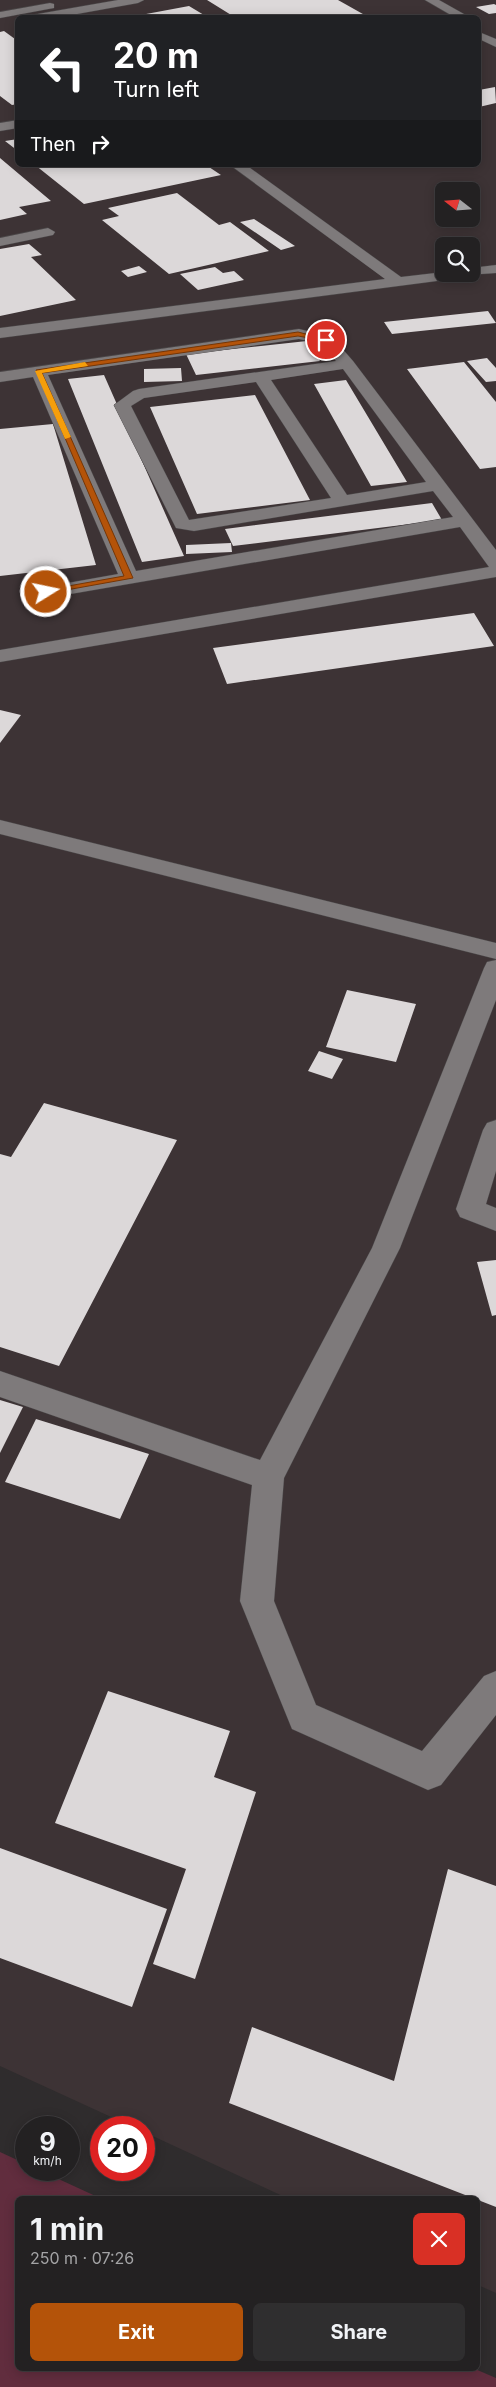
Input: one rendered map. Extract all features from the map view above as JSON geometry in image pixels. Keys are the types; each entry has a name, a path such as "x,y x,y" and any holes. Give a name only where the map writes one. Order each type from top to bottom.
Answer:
{"street":[{"path":"7,0 25,15"},
{"path":"30,15 89,0"},
{"path":"33,15 138,0"},
{"path":"431,0 460,15"},
{"path":"419,4 439,15"},
{"path":"0,15 15,16"},
{"path":"0,23 15,19"},
{"path":"481,25 496,34"},
{"path":"481,37 496,34"},
{"path":"481,37 496,44"},
{"path":"0,127 15,124"},
{"path":"240,167 398,282"},
{"path":"0,242 48,232"},
{"path":"480,271 496,269"},
{"path":"0,333 435,277"},
{"path":"0,377 298,334 326,340 347,364 496,562"},
{"path":"347,364 139,394 122,405 182,524 194,526 438,485"},
{"path":"38,371 129,578"},
{"path":"260,376 342,501"},
{"path":"30,595 464,521"},
{"path":"0,656 496,571"},
{"path":"0,827 496,951"},
{"path":"496,968 386,1248 268,1477 257,1601 304,1716 428,1772 496,1688"},
{"path":"496,1130 470,1209 496,1220"},
{"path":"0,1384 268,1477"}],"shaded area":[{"path":"0,0 496,0 496,2293 480,2286 480,2196 283,2196 155,2137 155,2116 109,2116 0,2066"},
{"path":"0,2152 15,2159 15,2181 63,2181 95,2196 15,2196 15,2371 480,2371 496,2378 496,2387 0,2387"}],"building":[{"path":"207,0 338,0 365,15 231,15"},
{"path":"496,5 496,13 489,14 476,7"},
{"path":"189,6 204,15 141,15"},
{"path":"4,31 15,39 15,104 12,105 0,96 0,32"},
{"path":"495,87 496,103 481,107 481,90"},
{"path":"15,139 15,149 5,141"},
{"path":"0,158 51,201 19,207 27,214 0,220"},
{"path":"38,167 209,167 221,175 84,204"},
{"path":"177,193 219,225 230,222 269,251 169,274 102,220 119,216 108,208"},
{"path":"254,219 295,246 281,250 240,222"},
{"path":"29,244 42,255 31,257 76,300 0,316 0,249"},
{"path":"139,266 147,272 128,277 121,271"},
{"path":"215,267 223,273 234,271 244,280 198,290 180,274"},
{"path":"488,311 496,323 392,334 384,322"},
{"path":"307,341 320,361 196,375 186,354"},
{"path":"487,358 496,368 496,381 486,382 467,361"},
{"path":"464,362 496,402 496,467 480,469 407,369"},
{"path":"181,368 182,381 144,382 144,369"},
{"path":"104,375 184,556 142,562 68,379"},
{"path":"346,380 407,482 371,486 314,384"},
{"path":"255,395 310,500 197,514 150,407"},
{"path":"53,424 96,565 0,576 0,429"},
{"path":"432,503 442,520 233,546 225,529"},
{"path":"231,543 232,552 186,554 186,545"},
{"path":"474,613 494,646 227,684 213,648"},
{"path":"0,710 21,715 0,743"},
{"path":"347,990 416,1004 396,1062 326,1047"},
{"path":"319,1051 343,1059 332,1079 308,1071"},
{"path":"44,1103 177,1140 59,1366 0,1347 0,1154 11,1157"},
{"path":"496,1260 496,1315 492,1316 477,1262"},
{"path":"0,1400 23,1407 0,1453"},
{"path":"36,1419 149,1454 120,1519 5,1482"},
{"path":"108,1691 230,1731 214,1777 256,1792 195,1979 153,1964 186,1869 55,1823"},
{"path":"0,1848 167,1909 132,2007 0,1958"},
{"path":"448,1869 496,1886 496,2207 480,2201 480,2196 468,2196 229,2103 252,2027 394,2081"}],"slow traffic":[{"path":"67,437 38,371 85,364"}],"route":[{"path":"46,592 129,578 38,371 298,334 326,340"}]}
